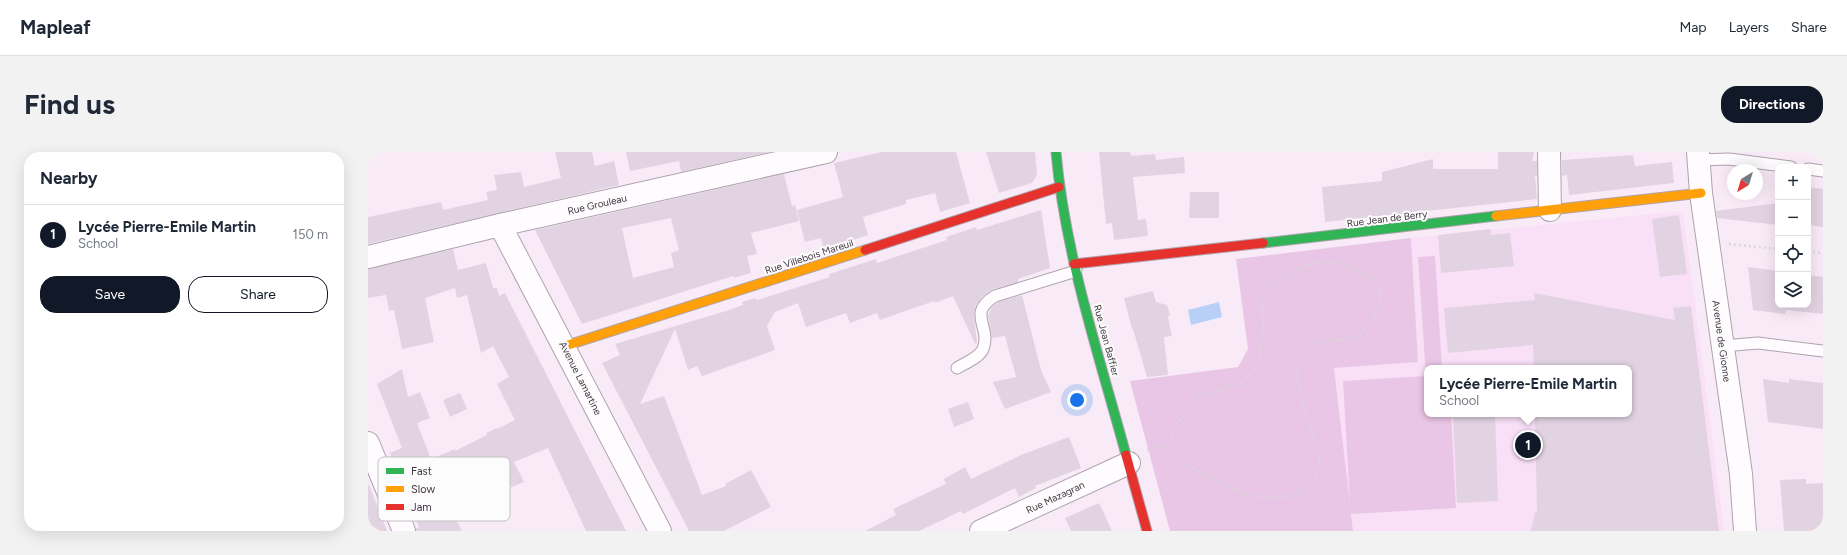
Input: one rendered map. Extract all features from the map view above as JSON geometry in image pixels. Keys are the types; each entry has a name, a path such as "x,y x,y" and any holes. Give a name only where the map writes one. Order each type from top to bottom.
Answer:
{"street":[{"name":"Rue Grouleau","path":"368,257 500,225 826,152"},
{"name":"Rue Jean Baffier","path":"1056,152 1059,187 1075,268 1147,531"},
{"path":"1549,152 1550,210"},
{"name":"Avenue de Gionne","path":"1698,156 1701,193 1741,474 1745,531"},
{"name":"Rue Villebois Mareuil","path":"565,346 1059,187"},
{"name":"Rue Jean de Berry","path":"1075,268 1701,193"},
{"name":"Avenue Lamartine","path":"500,225 565,346 660,531"},
{"path":"368,443 378,467"},
{"name":"Rue Mazagran","path":"982,531 1128,459"},
{"path":"400,521 404,531"}],"lane":[{"path":"1698,156 1775,165"},
{"path":"1811,169 1823,171"},
{"path":"957,368 982,350 984,341 980,316 981,307 986,301 995,296 1075,268"},
{"path":"1723,346 1758,343 1823,351"}],"path":[{"path":"1708,242 1775,249"},
{"path":"1811,252 1823,253"},
{"path":"1128,459 1167,445 1196,397 1242,383 1260,362 1263,325 1262,299 1265,286 1296,268 1320,262 1341,262 1362,271 1377,283 1381,300 1374,316 1359,335 1349,340 1334,339 1319,343 1308,354 1297,371 1300,391 1320,461 1314,480 1295,495 1269,498 1242,493 1205,476 1178,457 1167,445"}],"shaded area":[{"path":"1683,211 1724,531 1353,531 1334,368 1418,362 1411,238"},
{"path":"1411,238 1418,362 1334,368 1350,503 1343,381 1424,376 1424,417 1451,417 1456,508 1351,514 1353,531 1170,531 1130,381 1238,367 1248,349 1236,259"},
{"path":"1435,256 1442,365 1425,365 1418,257"}],"water":[{"path":"1219,302 1222,317 1191,325 1188,310"}],"building":[{"path":"555,152 592,152 595,166 614,161 619,185 368,244 368,217 441,202 443,210 488,200 486,192 497,190 494,175 521,172 524,187 561,178"},
{"path":"626,152 769,152 681,172 679,161 630,171"},
{"path":"882,152 956,152 970,203 940,212 935,193 906,200 906,204 863,217 868,235 824,250 821,238 805,242 797,210 843,197 834,163"},
{"path":"986,152 1035,152 1037,175 1032,183 999,193"},
{"path":"1099,152 1130,152 1131,156 1155,154 1156,160 1184,157 1185,173 1133,177 1138,220 1146,219 1148,236 1114,240 1112,223 1106,224"},
{"path":"1498,152 1534,152 1532,161 1537,161 1537,176 1535,176 1537,199 1325,222 1322,187 1382,181 1382,172 1433,159 1433,169 1498,169"},
{"path":"1633,155 1635,166 1672,162 1674,183 1569,195 1567,175 1562,176 1562,160"},
{"path":"784,174 792,206 795,205 799,221 751,233 757,254 747,256 751,273 734,278 733,276 582,324 535,230","holes":["671,218 679,250 671,253 674,267 633,278 622,228"]},
{"path":"1811,187 1823,189 1823,227 1811,225"},
{"path":"1190,192 1219,192 1219,218 1189,218"},
{"path":"1775,203 1775,225 1717,218 1716,211"},
{"path":"1041,210 1050,268 1018,279 1018,282 993,289 982,297 976,305 974,314 977,343 975,344 953,296 880,320 877,313 850,323 846,313 806,327 798,303 775,312 767,326 775,350 702,376 697,366 688,370 675,329 640,404 664,396 702,495 726,486 725,484 751,470 771,507 724,531 689,531 602,363 620,355 615,344 726,311 743,305 742,302 756,298 757,300 830,277 829,274 876,259 877,263 947,240 946,237 976,227 977,230"},
{"path":"1679,215 1687,274 1660,277 1652,219"},
{"path":"1491,229 1491,235 1510,233 1514,266 1441,273 1438,235"},
{"path":"453,249 458,270 486,263 493,288 497,288 499,296 505,293 626,531 586,531 548,448 514,462 524,482 510,488 510,457 436,457 455,449 455,451 487,435 486,433 515,420 497,384 509,377 493,346 481,353 467,295 457,298 455,288 425,298 434,342 402,349 394,310 389,311 386,295 368,298 368,269"},
{"path":"1748,267 1775,271 1775,308 1811,308 1811,275 1823,277 1823,314 1786,310 1785,314 1753,310"},
{"path":"1153,291 1156,302 1167,305 1170,315 1168,317 1172,336 1164,337 1168,375 1147,377 1124,298"},
{"path":"1534,293 1675,320 1673,308 1691,306 1719,531 1531,531 1535,513 1537,512 1535,417 1632,417 1632,365 1534,365 1533,345 1448,353 1444,308 1535,300"},
{"path":"1022,295 1041,370 1051,392 1005,409 993,382 1016,377 1005,336 992,338 988,315 992,307 998,302"},
{"path":"402,369 408,397 420,392 430,418 417,423 430,457 392,457 390,453 402,448 377,384"},
{"path":"1763,379 1789,383 1789,379 1823,383 1823,429 1768,422"},
{"path":"460,393 467,409 450,417 443,400"},
{"path":"968,402 974,419 954,427 948,409"},
{"path":"1453,417 1495,417 1498,501 1457,503"},
{"path":"1069,437 1081,468 1035,486 1036,488 1019,497 1015,488 963,514 961,511 919,531 865,531 896,515 893,509 946,484 944,479 965,467 971,479 1021,455"},
{"path":"1806,479 1806,484 1823,483 1823,531 1784,531 1780,480"},
{"path":"369,485 378,508 378,521 383,521 387,531 368,531"},
{"path":"1099,503 1112,531 1071,531 1065,518"},
{"path":"417,521 457,521 462,531 416,531 419,527"}],"traffic: fast":[{"path":"1056,152 1060,190 1075,267 1094,342 1126,455"},
{"path":"1263,243 1496,216"}],"traffic: slow":[{"path":"1496,216 1701,193"},
{"path":"565,346 865,250"}],"traffic: jam":[{"path":"865,250 1059,187"},
{"path":"1074,264 1263,243"},
{"path":"1126,455 1147,531"}],"place":[{"name":"Lycée Pierre-Emile Martin","path":"1528,445"}]}
